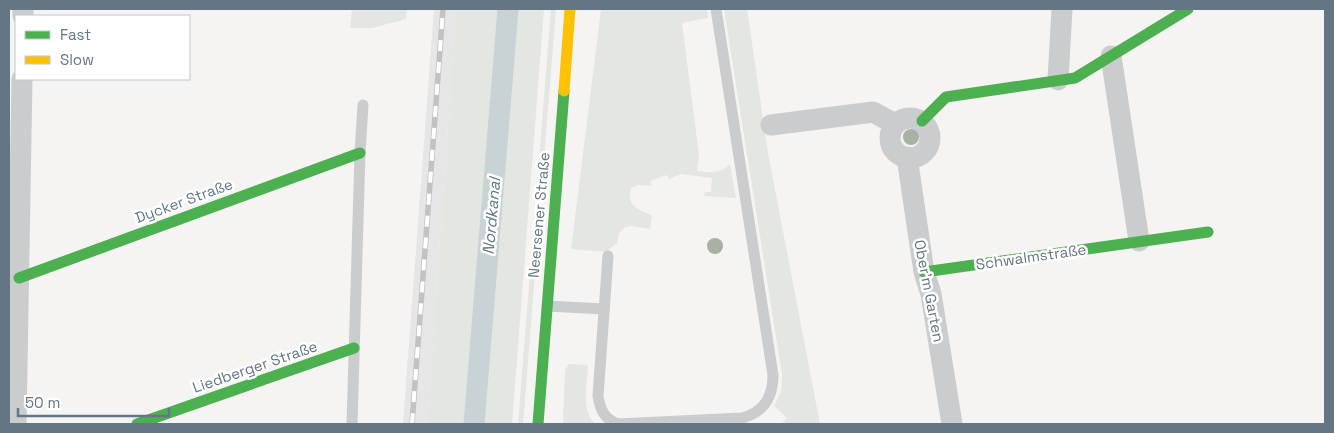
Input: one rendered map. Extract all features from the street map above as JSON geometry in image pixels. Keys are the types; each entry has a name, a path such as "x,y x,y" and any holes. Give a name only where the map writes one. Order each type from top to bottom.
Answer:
{"street":[{"name":"Neersener Straße","path":"538,424 570,9"},
{"path":"1058,80 1062,9"},
{"path":"922,121 946,97 1075,78 1188,9"},
{"path":"1111,56 1139,241"},
{"path":"16,424 22,80"},
{"path":"771,125 873,112 895,124"},
{"path":"911,117 922,121 930,132 929,145 920,155 907,157 896,152 890,142 890,135 895,124 911,117"},
{"name":"Dycker Straße","path":"19,278 360,153"},
{"name":"Ober'm Garten","path":"907,157 924,272 931,294 952,424"},
{"name":"Schwalmstraße","path":"924,272 1208,232"},
{"name":"Liedberger Straße","path":"137,424 354,348"}],"lane":[{"path":"608,256 598,396 604,415 618,424 742,418 757,412 770,397 773,375 716,9"},
{"path":"352,424 363,105"},
{"path":"547,306 604,309"}],"shaded area":[{"path":"352,9 407,9 406,19 372,28 350,28"},
{"path":"434,9 456,9 427,424 403,424"},
{"path":"456,9 544,9 512,424 427,424"},
{"path":"551,9 556,9 523,424 518,424"},
{"path":"601,9 707,9 708,18 682,23 699,155 697,171 715,172 722,170 730,164 736,198 704,196 705,192 711,192 712,178 681,174 669,179 667,175 650,181 652,186 639,185 631,188 630,200 632,204 652,216 650,229 632,226 625,227 619,233 617,243 606,252 571,249"},
{"path":"724,9 747,9 768,153 820,424 781,424 787,418 774,406 781,392 782,375"},
{"path":"569,364 587,365 588,367 586,405 595,424 563,424 565,370"}],"waterway":[{"name":"Nordkanal","path":"474,424 508,9"}],"railway":[{"path":"412,424 443,9"}],"traffic: fast":[{"path":"922,121 946,97 1075,78 1188,9"},
{"path":"538,424 564,91"},
{"path":"19,278 360,153"},
{"path":"924,272 1208,232"},
{"path":"137,424 354,348"}],"traffic: slow":[{"path":"564,91 570,9"}]}
